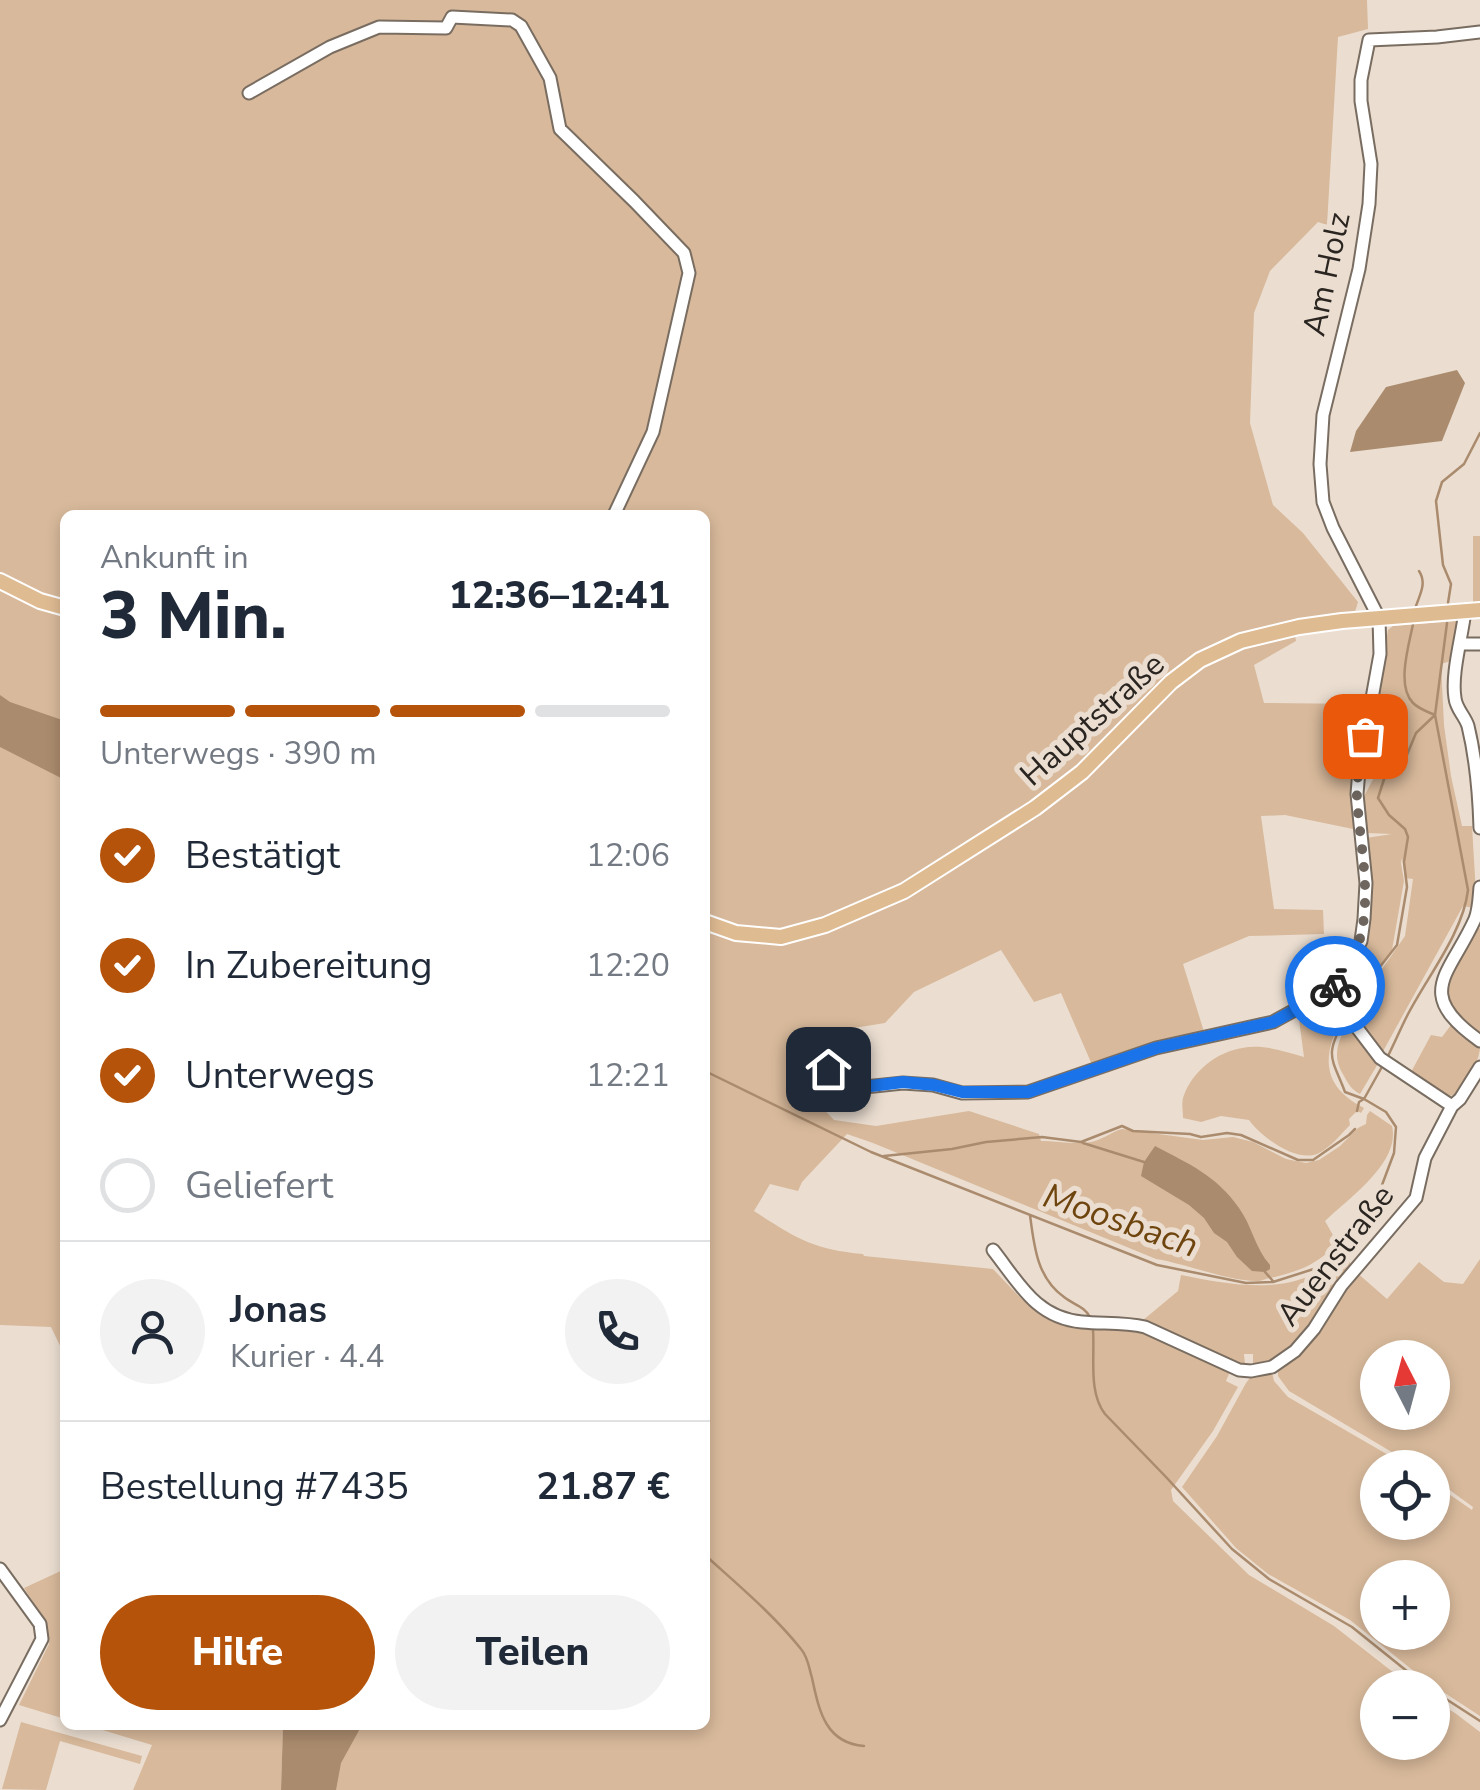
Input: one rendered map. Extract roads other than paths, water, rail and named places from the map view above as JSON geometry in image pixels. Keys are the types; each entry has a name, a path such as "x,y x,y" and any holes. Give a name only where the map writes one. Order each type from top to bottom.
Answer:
{"main road":[{"path":"0,581 60,607"},
{"name":"Hauptstraße","path":"710,924 736,933 781,937 824,925 904,891 1035,808 1082,772 1171,682 1200,660 1241,640 1342,621 1472,610"}],"street":[{"path":"249,93 330,46 378,27 446,28 452,17 512,20 521,26 550,78 560,130 684,253 689,273 653,432 616,510"},
{"name":"Am Holz","path":"1379,618 1332,528 1324,502 1320,464 1324,415 1359,269 1369,204 1371,164 1361,80 1369,40 1480,32"},
{"path":"1472,610 1454,676 1458,710 1467,720 1480,828"},
{"path":"817,1040 839,1085 855,1088 903,1082 962,1092 1028,1092 1156,1048 1273,1022 1330,991 1348,970 1364,918 1366,883 1357,794 1380,654 1379,618"},
{"path":"1461,644 1480,644"},
{"path":"1480,886 1477,915 1446,968 1442,991 1446,1012 1460,1028 1480,1041"},
{"path":"1330,991 1385,1061 1452,1106"},
{"name":"Auenstraße","path":"992,1250 1036,1306 1053,1316 1067,1321 1146,1326 1238,1370 1251,1372 1272,1366 1296,1351 1342,1286 1416,1198 1425,1158 1452,1106 1480,1067"},
{"path":"0,1569 40,1624 42,1639 0,1720"}],"waterway":[{"name":"Moosbach","path":"1448,603 1451,584 1443,565 1436,501 1442,482 1464,464 1480,433"},
{"path":"1416,606 1423,584 1419,571"},
{"name":"Moosbach","path":"1350,1010 1397,945 1407,887 1404,862 1408,837 1378,798 1386,773 1404,762 1416,733 1435,715 1447,623"},
{"path":"1387,1058 1452,938 1468,890 1435,715 1413,703 1405,686 1413,624"},
{"name":"Moosbach","path":"710,1073 871,1152 1157,1265 1246,1283 1273,1282 1320,1267 1341,1249 1379,1193 1394,1153 1396,1127 1386,1112 1345,1092 1337,1071 1332,1050 1344,1021"},
{"path":"1357,1111 1383,1065"},
{"name":"Moosbach","path":"884,1156 1042,1137 1081,1142 1122,1126 1133,1131 1201,1137 1241,1135 1298,1160 1313,1160 1355,1129"},
{"path":"1083,1143 1144,1162"},
{"path":"1030,1215 1042,1271 1055,1289 1090,1317"},
{"path":"1265,1272 1273,1281"},
{"path":"1093,1330 1094,1385 1105,1414 1232,1549 1269,1579 1352,1627 1406,1670"},
{"path":"710,1560 767,1612 803,1652 821,1713 832,1732 851,1744 864,1746"},
{"path":"1450,1702 1480,1721"}]}
